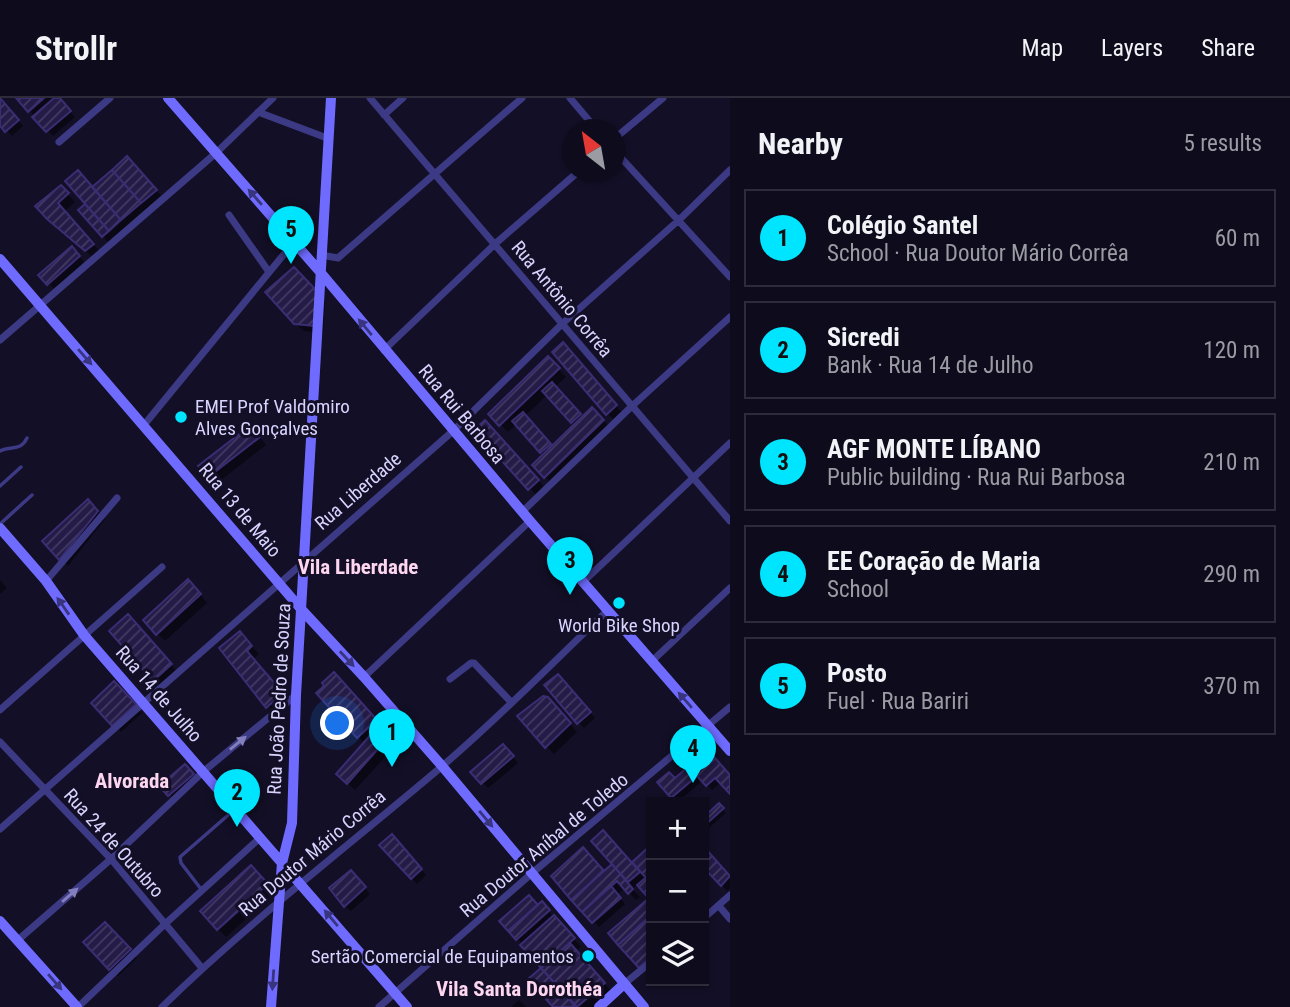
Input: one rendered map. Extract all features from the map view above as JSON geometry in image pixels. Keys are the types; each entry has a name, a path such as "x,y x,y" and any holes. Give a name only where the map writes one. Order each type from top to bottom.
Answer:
{"street":[{"path":"60,142 110,98"},
{"name":"Rua Rui Barbosa","path":"168,98 321,273 530,522 730,751"},
{"path":"0,340 216,153 273,98"},
{"name":"Rua João Pedro de Souza","path":"271,1007 282,863 292,823 296,695 331,98"},
{"name":"Rua Antônio Corrêa","path":"370,98 730,521"},
{"path":"384,115 403,98"},
{"path":"321,255 338,258 522,98"},
{"path":"570,98 588,119"},
{"path":"625,130 663,98"},
{"path":"258,112 327,138"},
{"path":"625,162 730,277"},
{"name":"Rua Liberdade","path":"0,829 304,559 453,431 562,324 680,219 730,170"},
{"path":"384,350 495,244 566,182"},
{"path":"229,215 269,272"},
{"path":"144,425 294,242"},
{"name":"Rua 13 de Maio","path":"0,259 301,609 442,766 640,1003"},
{"path":"522,512 730,317"},
{"path":"583,582 730,443"},
{"path":"46,581 117,498"},
{"path":"364,677 530,522"},
{"name":"Rua 14 de Julho","path":"0,526 46,581 84,635 407,1007"},
{"path":"0,710 162,567"},
{"path":"652,661 730,588"},
{"name":"Rua Doutor Mário Corrêa","path":"162,1007 300,882 442,766 607,611"},
{"path":"450,679 474,663 510,702"},
{"path":"18,940 111,859 204,771 296,695"},
{"name":"Rua Doutor Aníbal de Toledo","path":"379,1007 531,874 730,707"},
{"name":"Rua 24 de Outubro","path":"0,742 111,859 202,968"},
{"path":"0,921 77,1007 261,837"},
{"path":"709,914 730,895"},
{"path":"719,906 730,919"},
{"path":"599,1007 646,966"},
{"path":"627,1007 640,1003"}],"lane":[{"path":"0,451 18,448 27,438"},
{"path":"0,486 21,467"},
{"path":"0,526 32,495"},
{"path":"202,890 181,863 180,857 236,808"}],"building":[{"path":"0,98 19,120 5,132 0,126"},
{"path":"16,98 44,98 28,112"},
{"path":"54,98 60,98 71,111 46,132 32,117"},
{"path":"127,156 157,190 141,203 112,170"},
{"path":"78,170 121,220 109,231 65,181"},
{"path":"112,170 141,203 121,220 92,187"},
{"path":"61,185 69,193 58,203 94,244 85,251 35,206"},
{"path":"85,204 109,231 102,237 78,210"},
{"path":"72,246 80,256 47,285 38,275"},
{"path":"294,267 318,292 315,326 294,324 265,292"},
{"path":"563,342 617,405 606,415 552,352"},
{"path":"548,356 560,368 499,426 488,414"},
{"path":"552,382 581,414 571,423 542,391"},
{"path":"592,407 604,420 544,478 532,465"},
{"path":"523,412 551,444 540,453 512,421"},
{"path":"485,420 539,480 528,490 474,430"},
{"path":"251,425 260,437 207,478 198,466"},
{"path":"88,499 98,511 59,560 42,541"},
{"path":"188,579 201,594 156,635 143,620"},
{"path":"128,614 172,664 153,681 109,631"},
{"path":"240,631 252,646 247,651 283,693 266,708 219,648"},
{"path":"334,672 377,720 357,738 316,693"},
{"path":"558,674 591,712 577,724 544,685"},
{"path":"114,681 136,704 112,726 91,703"},
{"path":"543,696 548,697 571,723 545,748 517,716"},
{"path":"381,723 392,733 347,784 336,774"},
{"path":"503,744 514,756 481,784 470,772"},
{"path":"708,750 730,775 730,794 715,778 706,786 697,776 670,797 657,782 669,772 675,778"},
{"path":"185,764 194,774 168,796 159,786"},
{"path":"719,803 724,808 709,822 709,812"},
{"path":"603,830 640,872 628,882 591,841"},
{"path":"392,834 422,869 411,879 379,845"},
{"path":"583,847 604,871 571,900 551,876"},
{"path":"646,849 646,878 632,862"},
{"path":"709,852 730,876 721,886 709,873"},
{"path":"612,864 633,889 628,894 617,881 582,912 571,900"},
{"path":"251,865 268,884 217,930 200,911"},
{"path":"351,870 366,887 344,907 329,888"},
{"path":"646,877 646,895 637,885"},
{"path":"611,886 621,898 592,923 582,912"},
{"path":"529,895 538,905 508,931 499,921"},
{"path":"542,901 550,910 516,940 508,931"},
{"path":"646,901 646,920 618,945 608,933"},
{"path":"554,915 575,938 541,968 520,945"},
{"path":"646,920 646,962 639,968 618,945"},
{"path":"105,922 131,949 109,970 83,942"},
{"path":"570,943 605,983 577,1007 541,968"},
{"path":"541,968 576,1007 553,1007 528,979"}],"place":[{"name":"Posto","path":"291,264"},
{"name":"EMEI Prof Valdomiro Alves Gonçalves","path":"181,417"},
{"name":"AGF MONTE LÍBANO","path":"570,595"},
{"name":"World Bike Shop","path":"619,603"},
{"name":"Colégio Santel","path":"392,767"},
{"name":"EE Coração de Maria","path":"693,783"},
{"name":"Sicredi","path":"237,827"},
{"name":"Sertão Comercial de Equipamentos","path":"588,956"}],"district":[{"name":"Vila Liberdade","path":"358,567"},
{"name":"Alvorada","path":"132,781"},
{"name":"Vila Santa Dorothéa","path":"519,989"}]}
